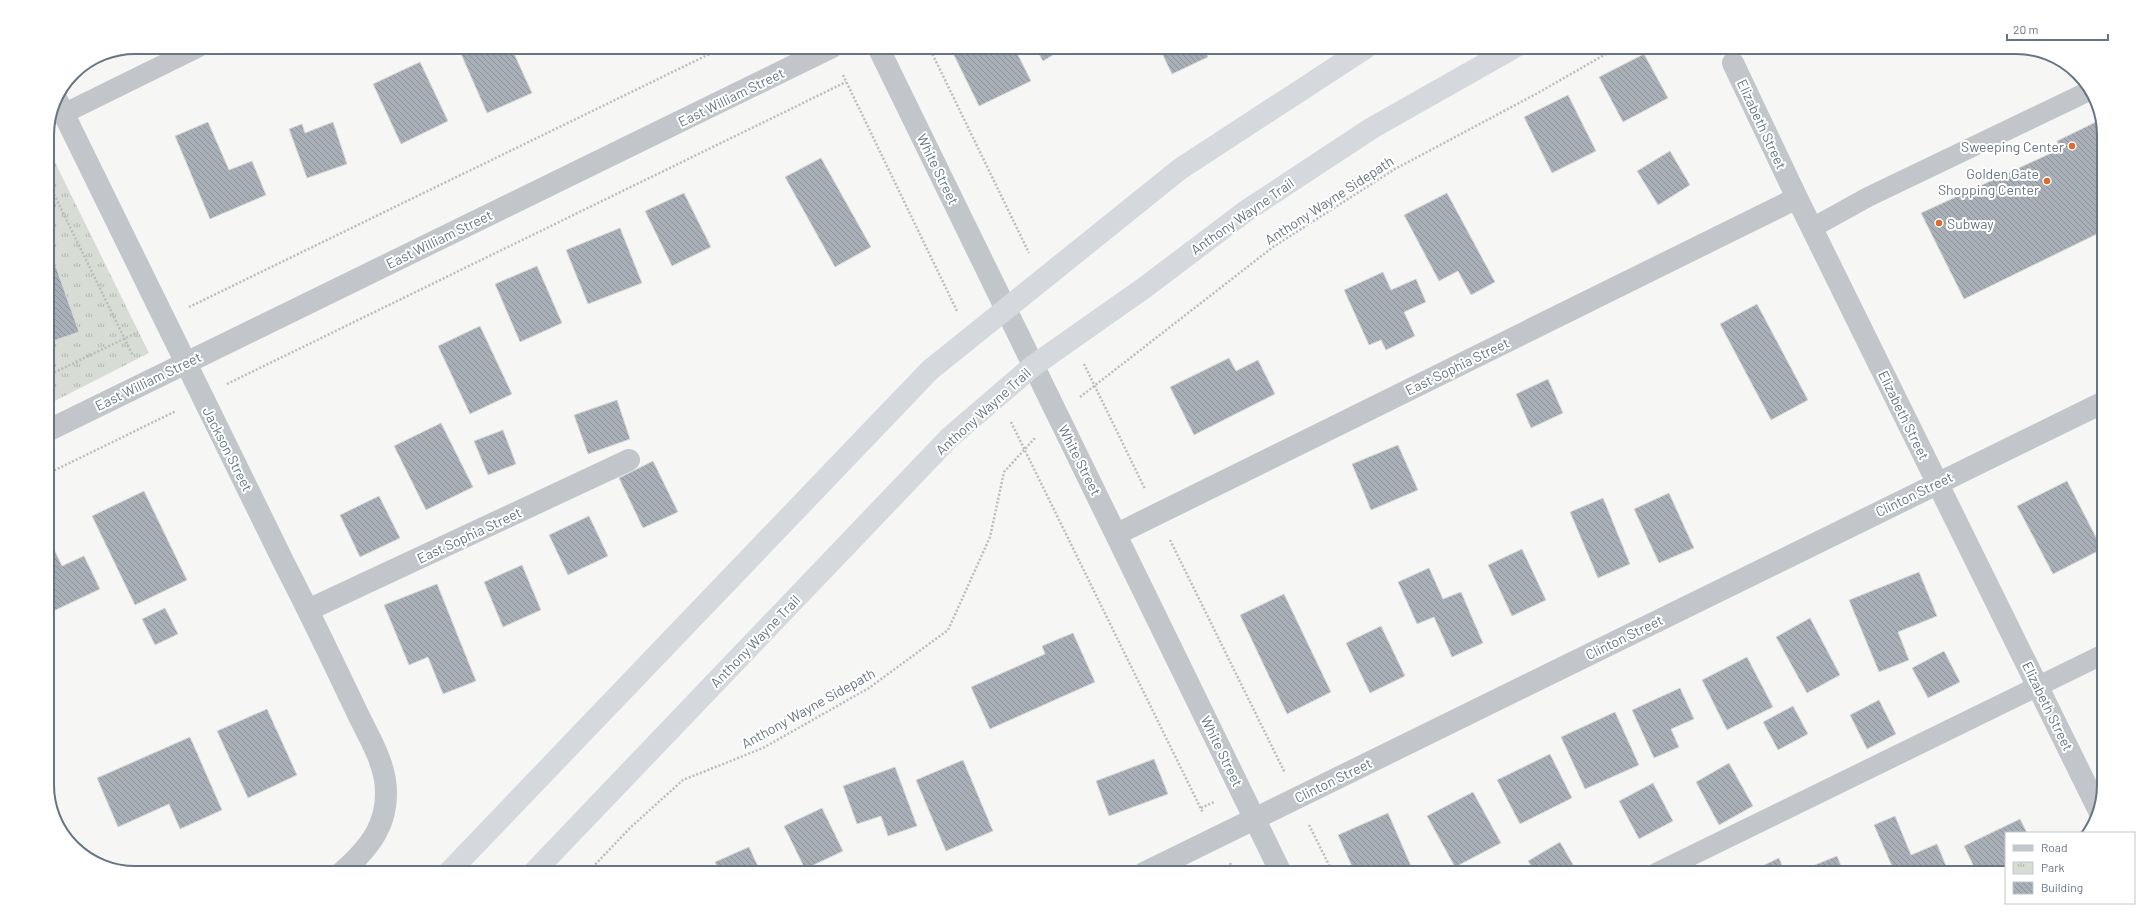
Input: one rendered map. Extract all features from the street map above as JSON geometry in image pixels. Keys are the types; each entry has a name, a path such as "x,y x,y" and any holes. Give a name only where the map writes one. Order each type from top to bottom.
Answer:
{"highway":[{"path":"455,866 930,370 1180,169 1356,54"},
{"name":"Anthony Wayne Trail","path":"540,866 950,437 1033,366 1144,288 1253,206 1372,128 1502,54"}],"street":[{"name":"East William Street","path":"54,428 818,54"},
{"name":"White Street","path":"881,54 1278,866"},
{"name":"Elizabeth Street","path":"1733,62 1797,198 2095,802"},
{"name":"Jackson Street","path":"59,107 184,363 308,610 375,751 384,778 386,805 378,831 362,855 349,866"},
{"name":"East Sophia Street","path":"1117,534 1797,198"},
{"name":"Clinton Street","path":"1158,866 1938,482 2097,405"},
{"name":"East Sophia Street","path":"308,610 629,460"}],"lane":[{"path":"59,106 182,54"},
{"path":"1812,228 1868,197 2085,93"},
{"path":"1670,866 2097,658"}],"path":[{"path":"54,373 710,54"},
{"path":"931,54 1032,259"},
{"name":"Anthony Wayne Sidepath","path":"1078,399 1094,384 1273,247 1395,169 1536,94 1606,54"},
{"path":"54,471 179,410 201,397 846,82 970,338"},
{"path":"54,194 162,417"},
{"path":"1084,363 1285,773"},
{"path":"999,396 1216,838 1231,866"},
{"name":"Anthony Wayne Sidepath","path":"594,866 631,827 683,780 763,748 862,692 948,630 990,537 1004,472 1034,439"}],"green space":[{"path":"54,160 149,353 54,401"}],"building":[{"path":"461,54 514,54 532,93 487,113"},
{"path":"953,54 1018,54 1031,81 979,106"},
{"path":"1039,54 1054,54 1043,61"},
{"path":"1162,54 1206,54 1208,57 1172,74"},
{"path":"1644,54 1668,98 1623,122 1599,77"},
{"path":"420,62 448,121 401,144 373,84"},
{"path":"1568,95 1596,151 1552,173 1524,117"},
{"path":"208,122 229,170 252,161 266,195 210,219 175,136"},
{"path":"333,122 347,164 307,178 289,129 302,124 305,133"},
{"name":"Golden Gate Shopping Center","path":"2096,122 2097,130 2097,234 1964,299 1921,213 2060,149 2057,141"},
{"path":"1670,151 1690,185 1658,205 1637,171"},
{"path":"821,158 871,247 835,267 785,177"},
{"path":"684,193 711,247 672,266 645,211"},
{"path":"1447,193 1495,282 1471,295 1458,271 1439,281 1404,215"},
{"path":"620,228 642,283 588,304 566,250"},
{"path":"537,266 562,323 520,342 495,284"},
{"path":"56,267 79,332 54,341 54,268"},
{"path":"1383,272 1391,290 1416,279 1426,302 1404,312 1415,336 1386,350 1381,340 1369,345 1344,290"},
{"path":"1757,304 1808,400 1771,420 1720,324"},
{"path":"480,326 512,394 470,414 438,346"},
{"path":"1229,358 1236,371 1258,360 1275,394 1194,435 1170,387"},
{"path":"1548,379 1563,413 1531,428 1516,394"},
{"path":"617,400 630,439 588,454 574,415"},
{"path":"441,423 473,487 426,510 394,446"},
{"path":"503,430 516,464 488,475 474,441"},
{"path":"1398,445 1418,490 1371,510 1352,464"},
{"path":"653,461 678,512 643,528 619,478"},
{"path":"2067,481 2097,539 2097,552 2053,574 2017,506"},
{"path":"144,491 187,580 135,605 92,516"},
{"path":"1669,493 1694,548 1659,563 1634,509"},
{"path":"379,496 400,538 360,557 340,515"},
{"path":"1603,498 1630,564 1598,578 1570,512"},
{"path":"589,516 608,556 568,575 549,535"},
{"path":"54,549 62,566 84,556 100,589 54,611"},
{"path":"1522,549 1546,600 1512,616 1488,565"},
{"path":"522,565 541,610 503,627 484,582"},
{"path":"1429,568 1443,599 1461,592 1483,643 1452,657 1434,617 1417,624 1398,582"},
{"path":"1919,572 1937,616 1898,632 1909,660 1879,672 1849,600"},
{"path":"437,584 476,681 443,694 428,657 409,665 384,605"},
{"path":"1284,594 1331,692 1287,714 1240,615"},
{"path":"165,608 178,634 155,645 142,619"},
{"path":"1810,618 1840,675 1807,693 1776,637"},
{"path":"1381,626 1405,676 1370,693 1346,643"},
{"path":"1073,633 1095,682 990,729 971,687 1045,654 1042,646"},
{"path":"1944,651 1960,682 1928,698 1912,668"},
{"path":"1747,657 1773,707 1727,730 1702,680"},
{"path":"1680,688 1694,719 1671,729 1679,747 1654,758 1632,710"},
{"path":"1879,700 1896,734 1867,749 1850,715"},
{"path":"1793,706 1808,734 1778,750 1763,722"},
{"path":"267,709 297,775 248,798 217,731"},
{"path":"1615,712 1639,765 1585,789 1561,737"},
{"path":"190,737 222,810 180,829 169,804 118,827 97,778"},
{"path":"1550,754 1572,798 1520,824 1497,780"},
{"path":"1154,759 1168,794 1109,816 1096,781"},
{"path":"963,760 993,831 946,851 916,780"},
{"path":"1729,763 1753,806 1719,825 1696,782"},
{"path":"895,767 917,826 888,836 881,816 857,824 843,786"},
{"path":"1653,783 1673,821 1639,839 1619,801"},
{"path":"1473,792 1501,843 1454,866 1427,816"},
{"path":"822,808 843,851 811,866 804,866 784,826"},
{"path":"1388,813 1411,866 1352,866 1338,835"},
{"path":"1895,816 1911,855 1937,844 1946,866 1892,866 1874,825"},
{"path":"2020,819 2026,832 2005,832 2005,866 1974,866 1964,846"},
{"path":"1560,842 1574,866 1531,866 1528,861"},
{"path":"749,847 758,866 717,866 715,862"},
{"path":"1837,856 1841,866 1813,866"},
{"path":"1779,858 1782,866 1762,866"}],"place":[{"name":"Sweeping Center","path":"2072,146"},
{"name":"Golden Gate Shopping Center","path":"2047,181"},
{"name":"Subway","path":"1939,223"}]}
